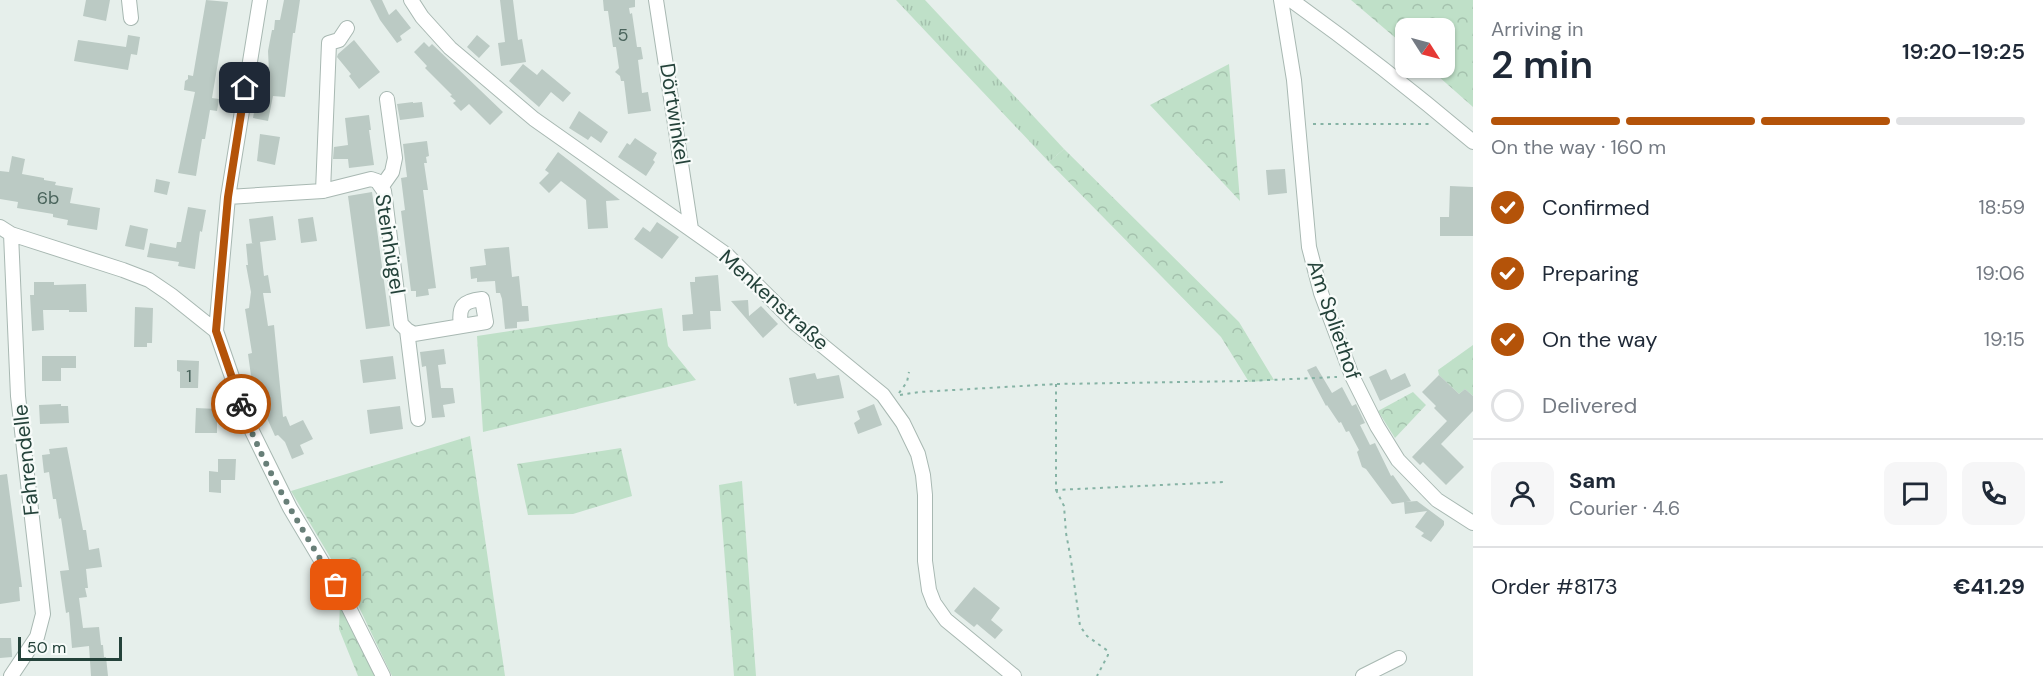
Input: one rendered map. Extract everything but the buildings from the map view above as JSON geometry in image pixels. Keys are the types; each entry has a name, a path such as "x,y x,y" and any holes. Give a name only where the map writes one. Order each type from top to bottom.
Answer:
{"street":[{"path":"129,0 131,18"},
{"path":"260,0 228,197 216,331 248,423 290,508 347,604 384,676"},
{"name":"Menkenstraße","path":"411,0 422,17 450,48 534,119 732,260 795,323 885,397 903,423 918,454 923,475 925,561 929,590 934,603 946,620 1014,676"},
{"name":"Dörtwinkel","path":"656,0 691,229"},
{"name":"Am Spliethof","path":"1281,0 1294,80 1309,247 1321,293 1352,376 1377,426 1398,460 1437,500 1473,523"},
{"path":"1291,0 1359,48 1473,142"},
{"path":"323,191 329,43 339,40 347,28"},
{"path":"382,186 392,172 395,158 387,99"},
{"name":"Steinhügel","path":"228,197 323,191 371,179 382,186 401,324 407,330 418,419"},
{"path":"6,230 149,280 216,331"},
{"name":"Fahrendelle","path":"6,230 18,396 43,614 37,638 11,676"},
{"path":"407,330 414,333 461,326"},
{"path":"1363,676 1400,658"}],"path":[{"path":"1298,124 1452,124"},
{"path":"909,372 907,382 898,395 1056,384 1247,381 1352,376"},
{"path":"1056,384 1056,490 1064,506 1080,626 1087,636 1108,651 1097,676"},
{"path":"1056,490 1225,482"}],"green space":[{"path":"896,0 925,0 1064,149 1049,162"},
{"path":"1351,0 1473,0 1473,107 1440,78 1455,78 1455,18 1395,18 1395,37"},
{"path":"1229,64 1240,201 1150,105"},
{"path":"1064,149 1239,322 1274,380 1249,382 1221,337 1049,162"},
{"path":"662,308 668,346 696,380 483,432 477,336"},
{"path":"1473,345 1473,396 1465,389 1459,394 1439,375 1438,370"},
{"path":"1413,392 1426,405 1395,438 1378,411"},
{"path":"470,436 505,676 392,676 356,601 291,491"},
{"path":"621,448 632,496 573,514 528,515 517,464"},
{"path":"742,481 756,676 734,676 719,485"},
{"path":"340,603 376,676 358,676 339,629"}],"way so far":[{"path":"241,404 290,508 336,585"}],"route":[{"path":"241,404 216,331 228,197 245,88"}]}
